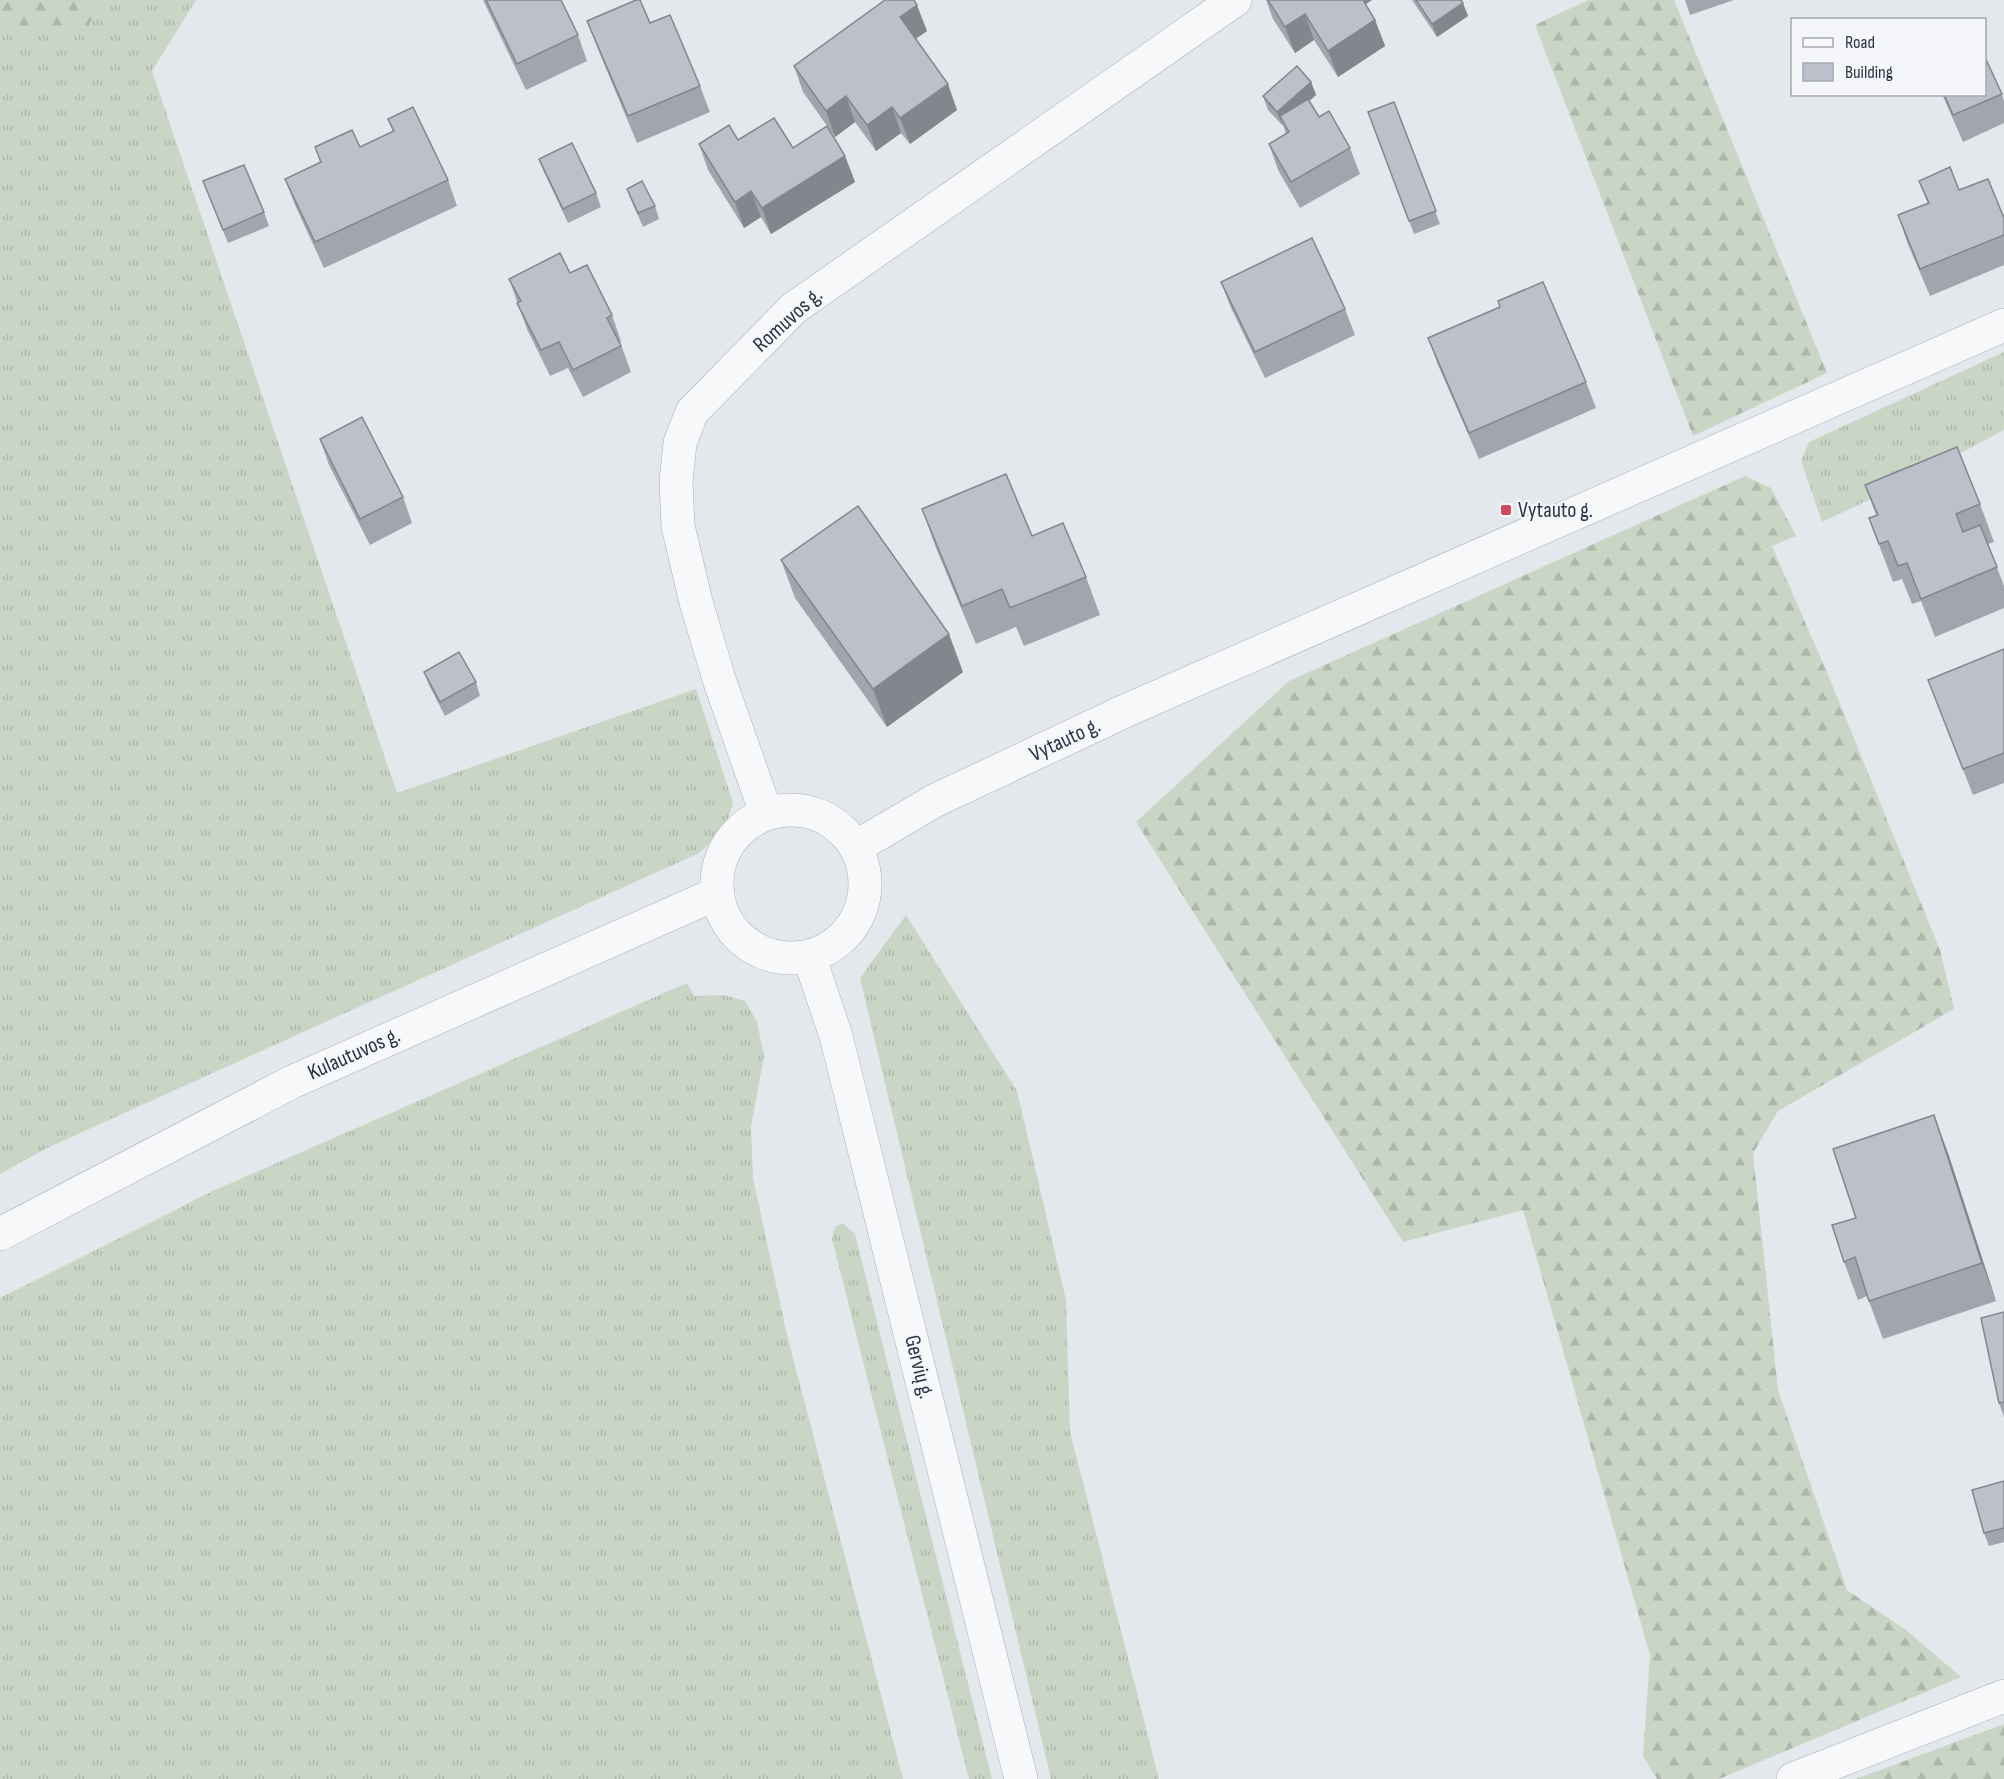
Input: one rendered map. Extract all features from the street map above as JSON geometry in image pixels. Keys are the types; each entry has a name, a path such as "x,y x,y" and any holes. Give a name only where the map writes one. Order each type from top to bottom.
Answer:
{"street":[{"name":"Romuvos g.","path":"766,813 719,679 696,603 678,525 676,481 681,443 692,412 794,308 1235,0"},
{"name":"Vytauto g.","path":"856,847 934,801 1125,711 2004,325"},
{"path":"792,809 818,814 839,827 856,847 865,873 864,900 853,926 834,945 809,956 784,958 760,951 740,937 725,917 718,893 718,868 728,844 745,826 766,813 792,809"},
{"name":"Kulautuvos g.","path":"0,1234 292,1082 718,893"},
{"name":"Gervių g.","path":"809,956 836,1036 1021,1779"},
{"path":"1793,1779 2004,1696"}],"green space":[{"path":"0,0 98,0 89,26 13,28 0,16"},
{"path":"98,0 196,0 152,71 397,793 696,689 733,803 725,829 699,853 47,1148 0,1174 0,16 13,28 88,26"},
{"path":"1588,0 1674,0 1827,373 1693,436 1535,25"},
{"path":"2004,352 2004,430 1903,484 1822,522 1801,461 1809,442"},
{"path":"1745,476 1771,488 1796,536 1772,546 1831,682 1940,950 1954,1009 1778,1111 1753,1153 1778,1390 1847,1590 1907,1631 1961,1677 1719,1779 1657,1779 1643,1756 1650,1655 1523,1210 1403,1242 1136,822 1289,681"},
{"path":"906,915 1017,1091 1066,1300 1070,1432 1159,1779 1051,1779 860,978"},
{"path":"687,983 694,996 724,995 745,1001 757,1022 764,1056 751,1126 753,1178 787,1335 903,1779 0,1779 0,1298 215,1190"},
{"path":"843,1223 855,1234 992,1779 969,1779 832,1239 835,1227"},
{"path":"2004,1724 2004,1779 1856,1779"}],"building":[{"path":"486,0 561,0 578,35 517,64"},
{"path":"640,0 650,23 670,15 700,86 628,116 587,21"},
{"path":"885,0 914,0 917,5 900,17 948,84 900,118 892,107 867,125 846,96 826,111 794,66"},
{"path":"1268,0 1363,0 1375,20 1328,51 1305,14 1285,27"},
{"path":"1416,0 1461,0 1463,3 1432,24"},
{"path":"1986,59 2002,94 1953,115 1945,96 1986,96"},
{"path":"1297,66 1311,82 1277,112 1263,96"},
{"path":"1308,99 1319,117 1329,111 1350,148 1291,182 1269,144 1289,132 1280,116"},
{"path":"1394,102 1436,211 1409,221 1368,112"},
{"path":"413,107 448,180 315,242 285,179 321,162 315,147 352,130 360,147 394,131 388,119"},
{"path":"774,118 793,148 827,126 845,156 762,208 751,191 735,202 699,144 729,125 738,140"},
{"path":"572,143 596,193 563,209 539,159"},
{"path":"244,165 264,212 223,230 203,181"},
{"path":"1950,167 1959,190 1988,179 2004,218 2004,235 1920,269 1898,215 1929,203 1919,181"},
{"path":"642,181 655,206 638,213 627,189"},
{"path":"1312,238 1345,309 1255,352 1221,282"},
{"path":"560,253 570,273 587,265 612,315 607,318 621,346 573,370 559,342 541,350 517,303 521,301 509,279"},
{"path":"1543,282 1586,382 1469,433 1428,338 1500,307 1498,301"},
{"path":"362,417 403,497 360,519 320,439"},
{"path":"1957,447 1980,504 1956,514 1963,532 1980,525 1997,567 1921,599 1907,563 1898,566 1888,541 1879,544 1869,518 1878,515 1865,485"},
{"path":"1006,474 1032,536 1063,523 1086,577 1010,608 1002,589 962,606 922,509"},
{"path":"858,506 949,634 873,689 781,560"},
{"path":"2004,649 2004,753 1963,769 1928,680"},
{"path":"459,652 476,682 440,702 424,672"},
{"path":"1934,1115 1982,1263 1869,1301 1855,1257 1844,1262 1832,1225 1856,1218 1833,1149"},
{"path":"2004,1312 2004,1402 1999,1403 1981,1318"},
{"path":"2004,1481 2004,1528 1984,1533 1972,1490"}],"place":[{"name":"Vytauto g.","path":"1506,510"}]}
